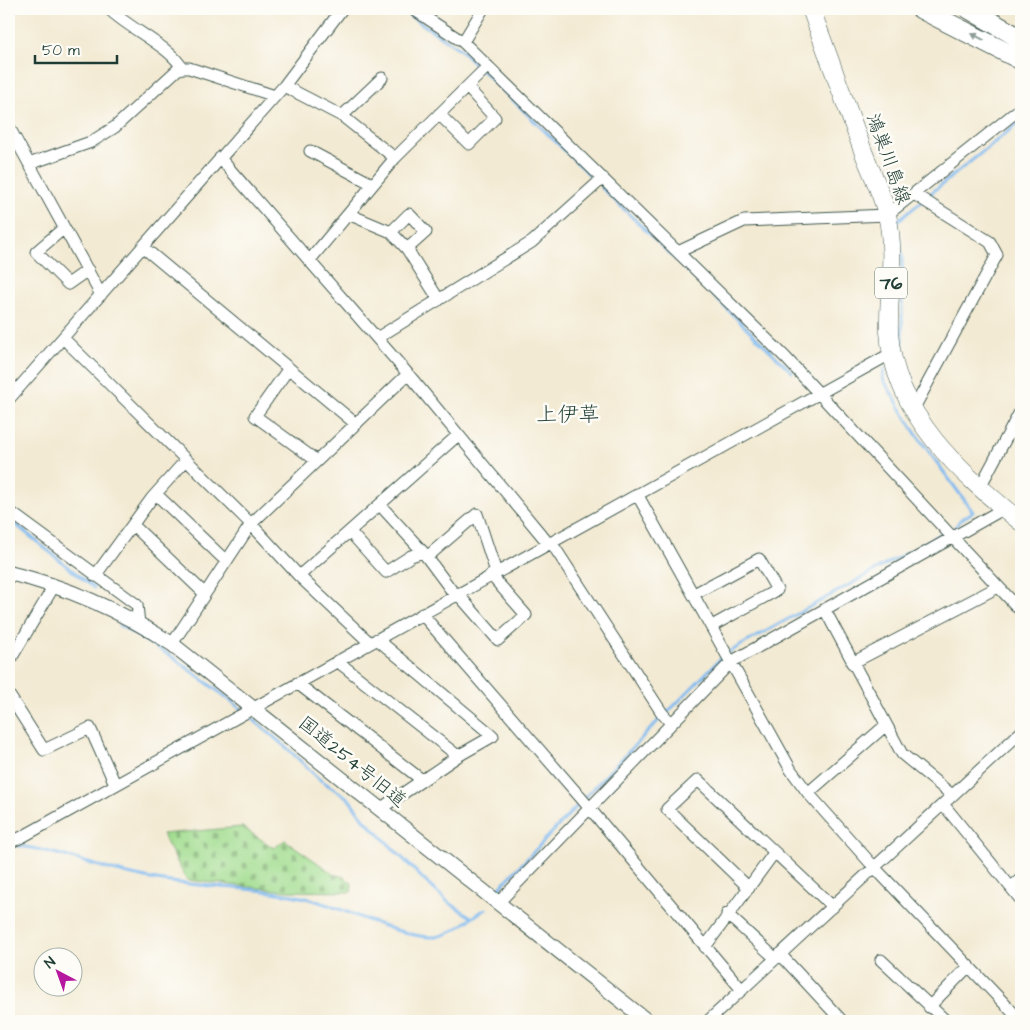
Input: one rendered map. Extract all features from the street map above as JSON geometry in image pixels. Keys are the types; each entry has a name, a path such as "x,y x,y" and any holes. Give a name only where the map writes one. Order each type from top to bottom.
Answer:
{"highway":[{"path":"921,9 1021,60"},
{"path":"969,9 1021,38"}],"main road":[{"name":"鴻巣川島線","path":"811,9 887,215 892,264 890,332 892,353 898,377 913,410 942,451 1002,507 1021,522"}],"street":[{"path":"109,9 119,19 175,58 182,68"},
{"path":"9,399 284,86 342,9"},
{"path":"412,9 463,42 678,252 820,394 1021,611"},
{"path":"463,42 483,9"},
{"path":"309,260 394,158 488,66"},
{"path":"30,164 91,142 115,127 177,70 182,68 189,68 275,96"},
{"path":"342,116 382,78"},
{"path":"284,86 342,116 394,158"},
{"path":"439,114 469,144 495,118 467,87"},
{"path":"678,252 744,221 887,215 1021,108"},
{"path":"9,127 101,295"},
{"path":"310,151 372,184"},
{"path":"220,158 408,374 457,436 496,479 549,543 666,718"},
{"path":"377,338 532,242 603,178"},
{"path":"913,410 997,255 990,242 914,194"},
{"path":"348,214 391,232 407,249 439,300"},
{"path":"391,232 409,214 426,232 407,249"},
{"path":"64,228 36,252 68,284 88,270"},
{"path":"143,247 356,424"},
{"path":"63,338 251,524 299,576 373,641 493,736 458,756 380,809"},
{"path":"9,839 13,841 22,837 493,573 892,353"},
{"path":"289,368 255,416 317,461"},
{"path":"172,644 251,524 408,374"},
{"path":"980,487 1021,410"},
{"path":"299,576 457,436"},
{"path":"95,576 156,494 186,460"},
{"path":"156,494 226,560"},
{"path":"637,494 791,770 808,793 874,867 1021,1021"},
{"path":"350,532 386,572 412,556 425,555 477,514 493,573 526,615 498,640 456,594 425,555 380,505"},
{"path":"498,903 585,803 666,718 728,657 825,610 996,513 1002,507"},
{"path":"9,512 137,606 139,624"},
{"path":"133,525 204,593"},
{"path":"694,594 759,559 777,590 712,626"},
{"name":"国道254号旧道","path":"9,573 54,586 100,603 172,644 248,711 380,809 647,1021"},
{"path":"9,662 54,586"},
{"path":"852,663 998,587"},
{"path":"825,610 852,663 907,760 952,795"},
{"path":"422,614 585,803 742,990"},
{"path":"336,661 458,756"},
{"path":"297,683 422,780"},
{"path":"9,695 44,750 90,728 115,784"},
{"path":"808,793 886,725"},
{"path":"708,1021 1021,732"},
{"path":"748,888 667,809 698,780 833,907"},
{"path":"943,804 1021,900"},
{"path":"705,947 727,914 774,853"},
{"path":"1011,887 1021,879"},
{"path":"727,914 778,956 842,1021"},
{"path":"881,960 946,1021"},
{"path":"930,1006 968,967"}],"green space":[{"path":"242,827 274,848 285,840 335,875 342,876 352,883 351,892 286,891 187,880 162,834"}],"waterway":[{"path":"400,9 461,50 594,179"},
{"path":"925,198 1021,121"},
{"path":"602,188 792,372"},
{"path":"897,224 897,221 921,202"},
{"path":"899,238 902,256 902,347"},
{"path":"884,369 883,379 916,434 973,512 960,520 954,530 950,531"},
{"path":"9,519 94,588"},
{"path":"729,652 944,532"},
{"path":"119,625 174,658 235,704 288,749 319,779 348,798 364,819 426,882 448,902 471,917"},
{"path":"667,713 724,655"},
{"path":"585,797 662,717"},
{"path":"499,888 581,802"},
{"path":"19,846 34,848 122,873 158,880 264,891 306,898 387,927 419,936 440,936 461,926 486,909"}],"district":[{"name":"上伊草","path":"568,414"}]}
